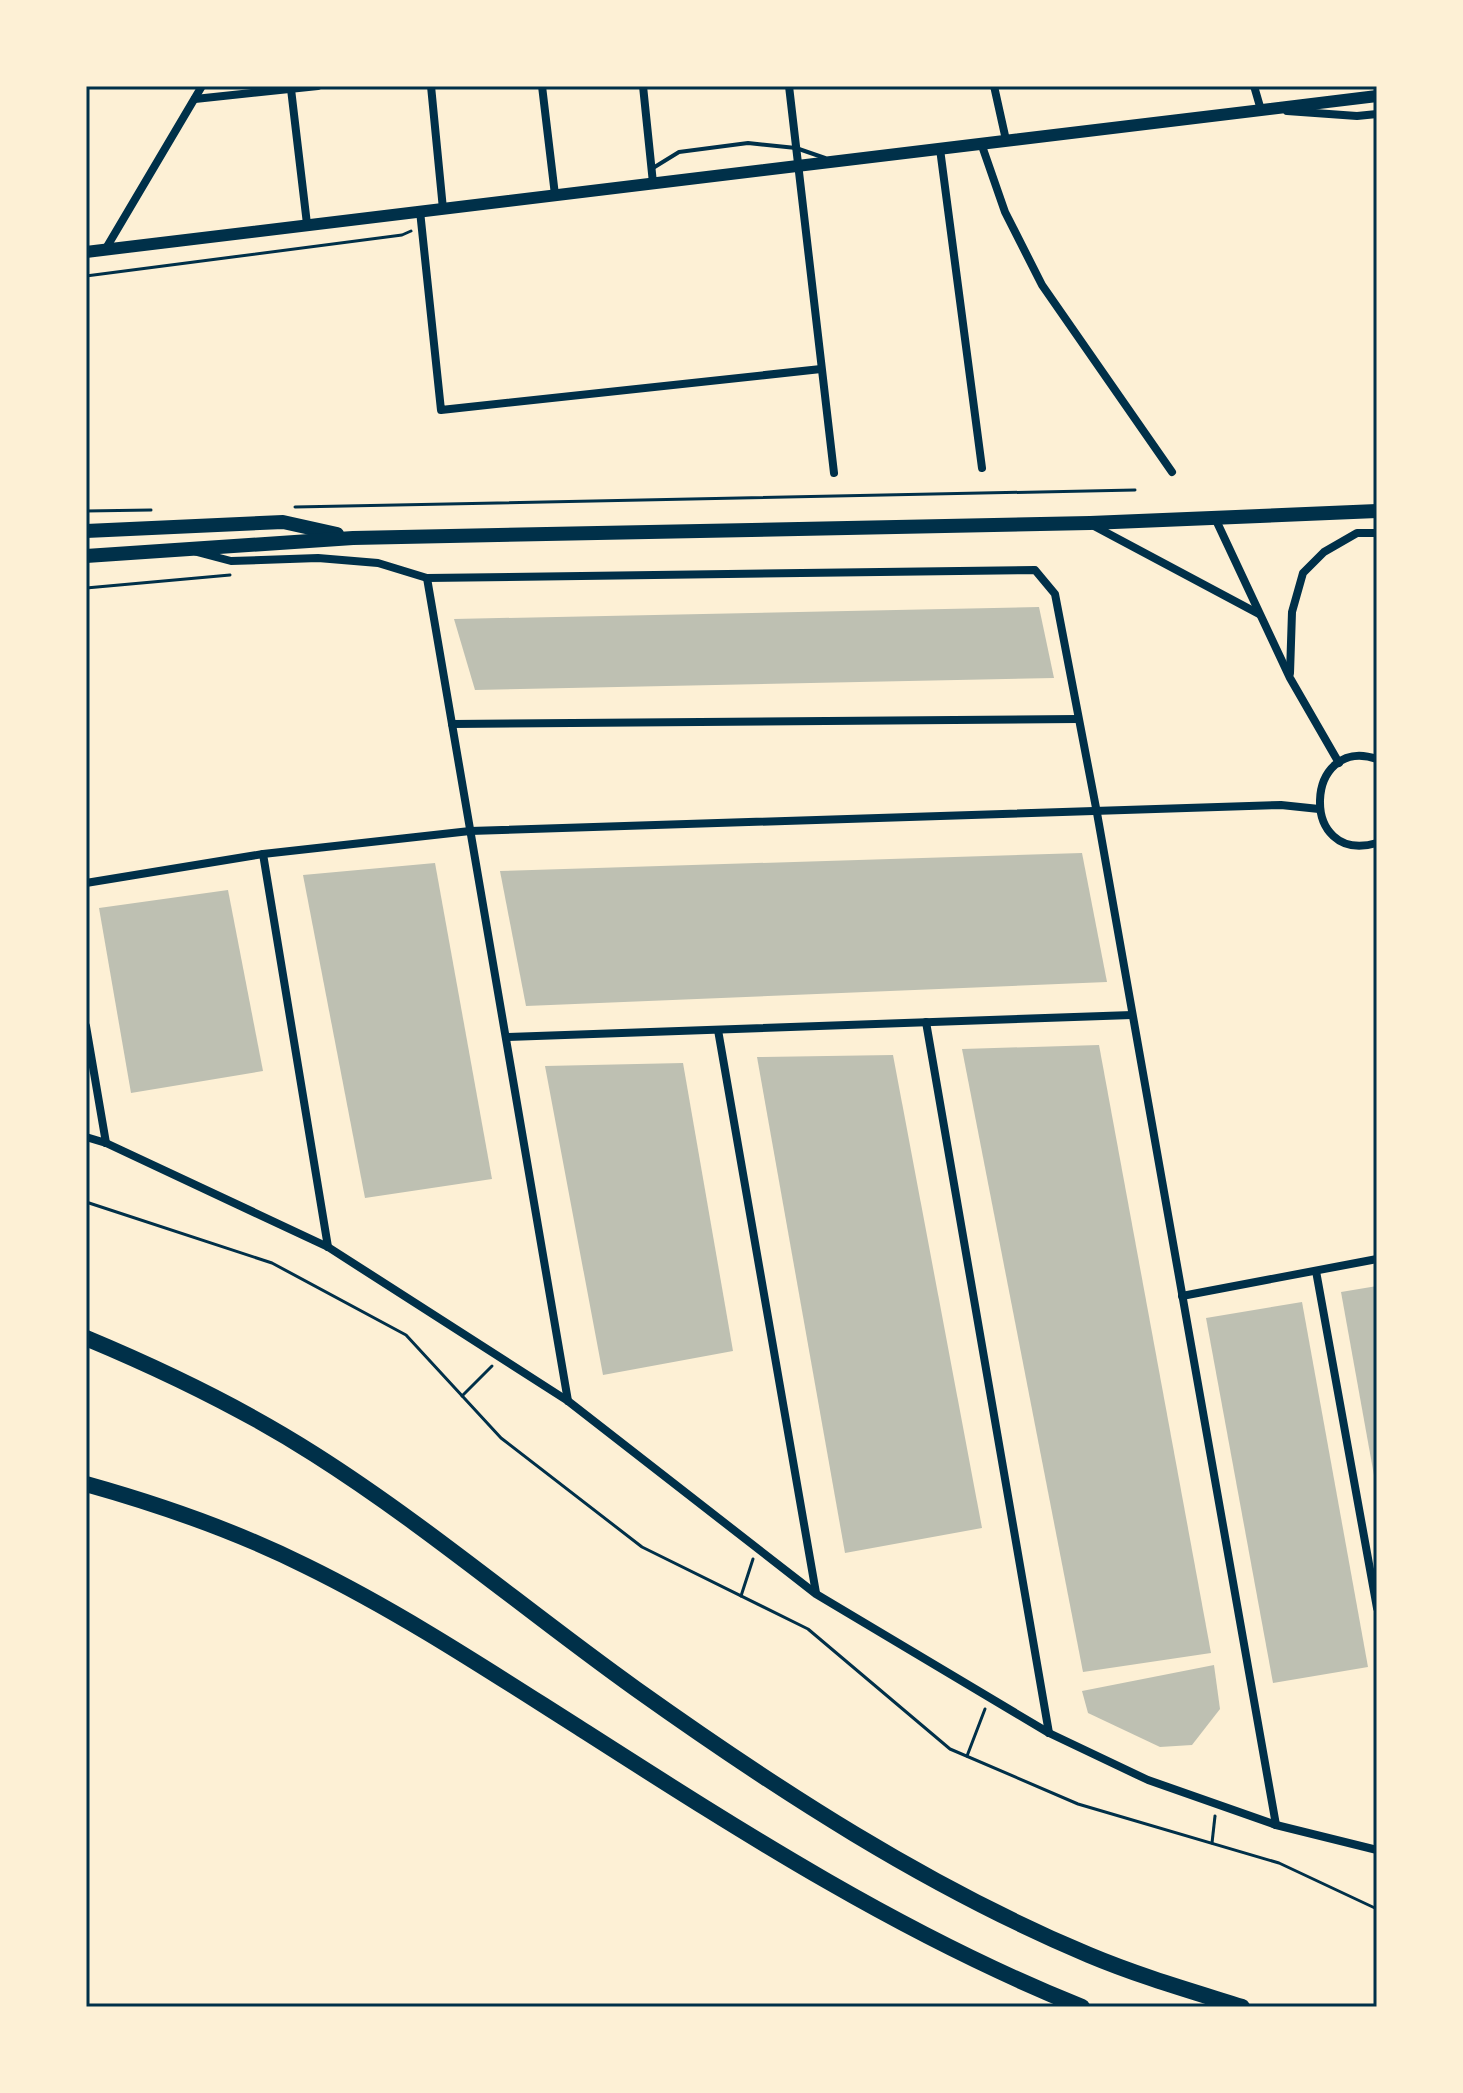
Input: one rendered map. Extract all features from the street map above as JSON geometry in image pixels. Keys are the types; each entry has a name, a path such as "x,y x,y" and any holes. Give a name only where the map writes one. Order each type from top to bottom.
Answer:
{"highway":[{"path":"86,556 353,538 1090,523 1377,511"},
{"path":"86,531 283,522 353,538"},
{"path":"86,1338 158,1367 313,1453 436,1539 635,1688 767,1778 881,1849 961,1895 1089,1955 1169,1985 1242,2007"},
{"path":"86,1484 141,1499 258,1543 366,1596 753,1838 845,1891 961,1952 1082,2007"}],"main road":[{"path":"86,252 1377,96"}],"street":[{"path":"105,250 202,86"},
{"path":"195,99 318,86"},
{"path":"431,86 443,209"},
{"path":"542,86 555,195"},
{"path":"643,86 653,183"},
{"path":"789,86 834,473"},
{"path":"994,86 1006,140"},
{"path":"1254,86 1264,109 1357,116 1377,114"},
{"path":"291,89 307,224"},
{"path":"981,143 1005,212 1042,285 1172,472"},
{"path":"940,149 982,468"},
{"path":"420,211 441,410 821,369"},
{"path":"1215,517 1290,678 1339,763"},
{"path":"1090,523 1260,615"},
{"path":"1290,678 1292,612 1303,573 1324,552 1357,533 1377,533"},
{"path":"185,549 231,561 318,558 378,563 427,578 1035,570 1055,594 1097,813 1276,1825"},
{"path":"427,578 568,1401"},
{"path":"452,724 1078,719"},
{"path":"1377,759 1353,757 1339,763 1321,785 1319,809 1329,830 1341,840 1353,845 1377,843"},
{"path":"86,883 263,854 470,831 1281,805 1319,809"},
{"path":"263,854 328,1247"},
{"path":"506,1037 1132,1015"},
{"path":"926,1022 1049,1733"},
{"path":"86,1026 106,1143"},
{"path":"718,1030 816,1594"},
{"path":"86,1137 106,1143 328,1247 568,1401 816,1594 1049,1733 1148,1780 1276,1825 1377,1850"},
{"path":"1182,1296 1377,1259"},
{"path":"1316,1271 1377,1608"}],"lane":[{"path":"651,169 679,152 748,143 796,148 835,162"}],"path":[{"path":"86,276 257,251 402,235 423,226"},
{"path":"294,507 1135,490"},
{"path":"86,511 154,510"},
{"path":"86,1202 272,1263 406,1335 501,1438 642,1547 808,1629 950,1749 1078,1804 1279,1863 1377,1909"},
{"path":"462,1396 500,1358"},
{"path":"741,1596 757,1548"},
{"path":"967,1756 990,1698"},
{"path":"1212,1843 1216,1804"}],"building":[{"path":"1039,607 1054,678 475,690 454,619"},
{"path":"1082,853 1107,982 526,1006 500,871"},
{"path":"435,863 492,1179 365,1198 303,875"},
{"path":"228,890 263,1071 131,1093 99,908"},
{"path":"1099,1045 1211,1653 1083,1672 962,1049"},
{"path":"893,1055 982,1528 845,1553 757,1057"},
{"path":"683,1063 733,1351 603,1375 545,1066"},
{"path":"1377,1286 1377,1481 1375,1481 1341,1292"},
{"path":"1302,1302 1368,1667 1273,1683 1206,1318"},
{"path":"1214,1665 1220,1709 1192,1745 1160,1747 1088,1713 1082,1691"}]}
